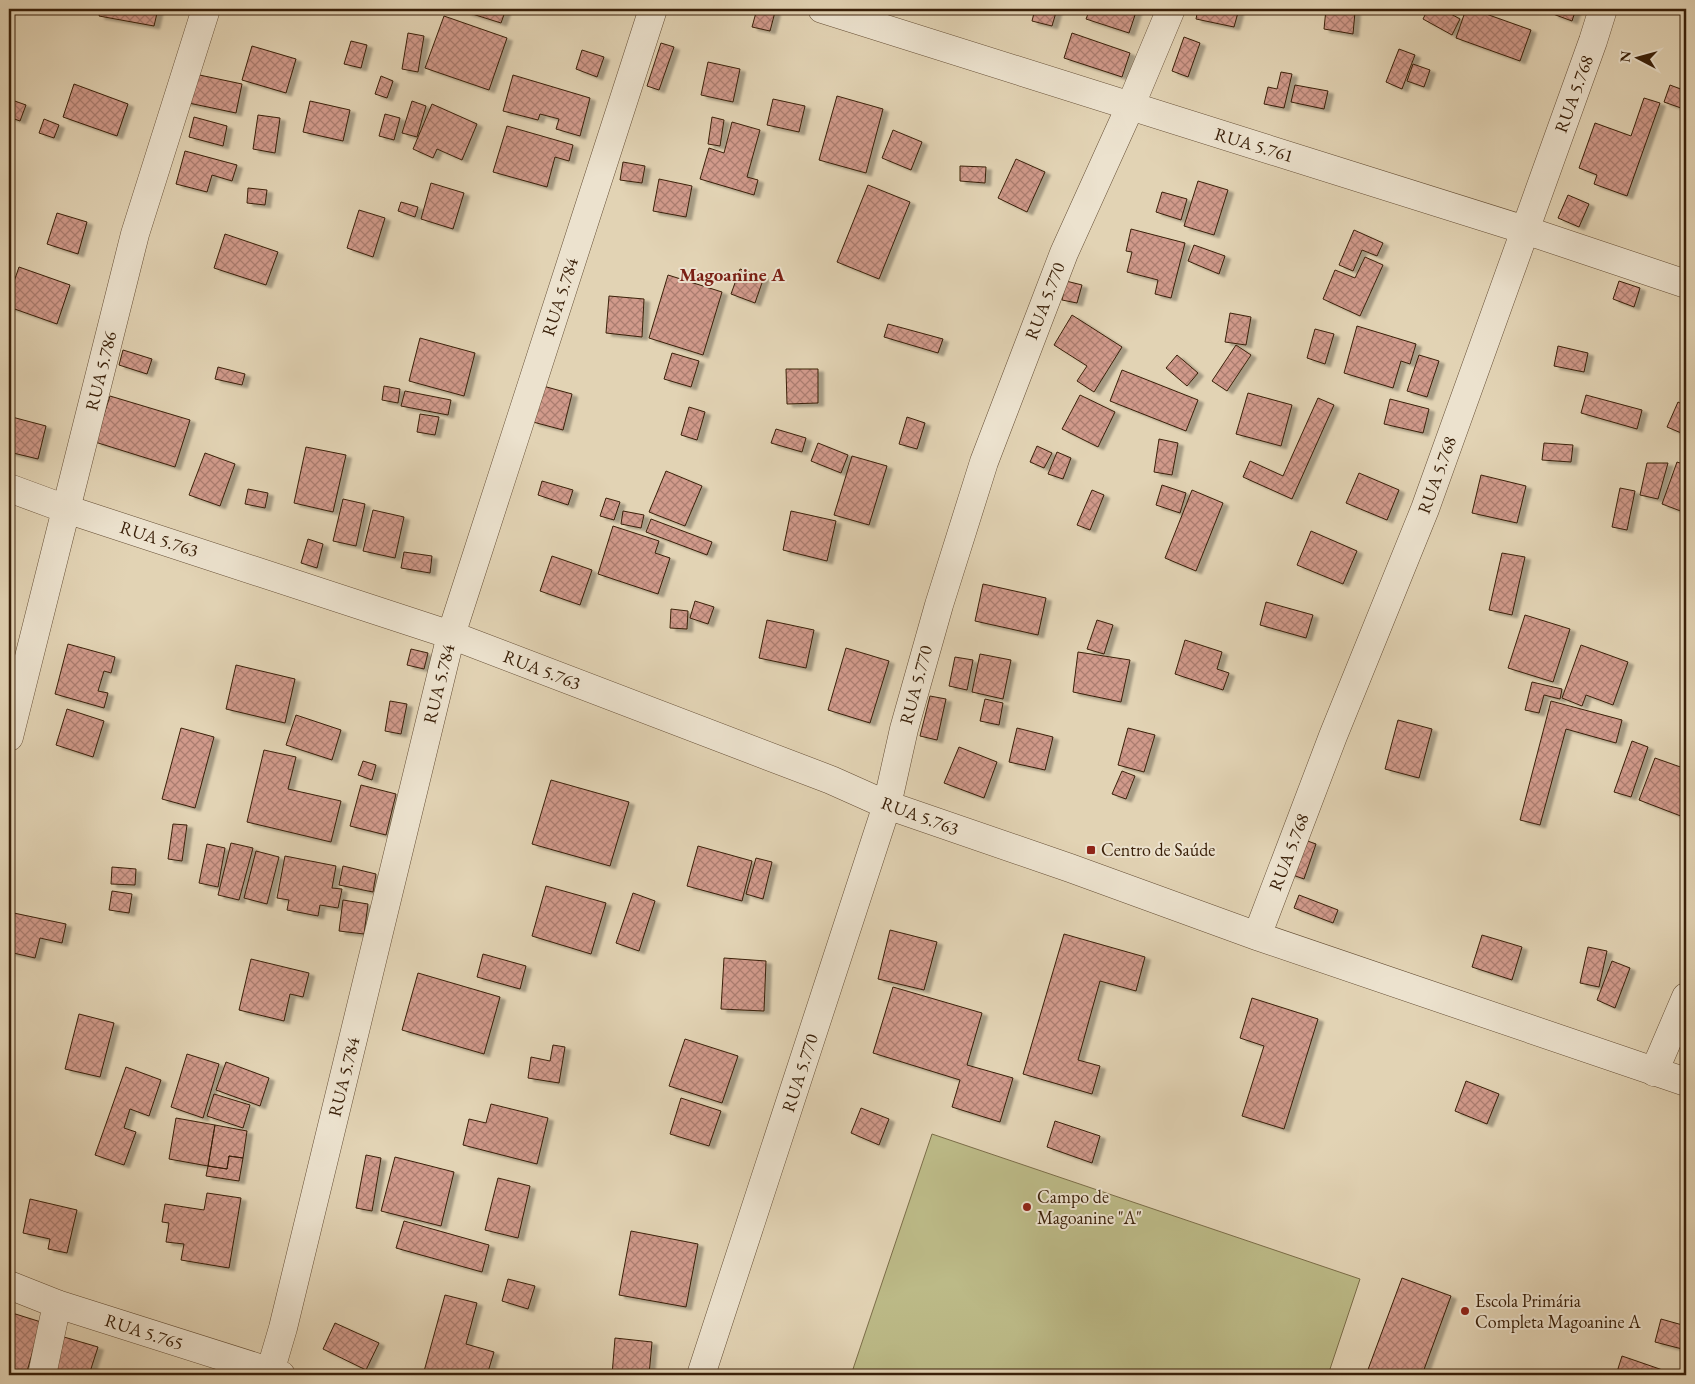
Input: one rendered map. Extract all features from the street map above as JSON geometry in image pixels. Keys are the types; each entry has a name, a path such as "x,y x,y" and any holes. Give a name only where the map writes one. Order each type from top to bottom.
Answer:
{"street":[{"name":"RUA 5.786","path":"9,737 135,234 206,9"},
{"name":"RUA 5.784","path":"276,1373 286,1318 451,635 654,9"},
{"name":"RUA 5.761","path":"822,9 1525,230 1686,284"},
{"name":"RUA 5.770","path":"701,1375 887,806 904,729 938,606 984,462 1064,253 1171,9"},
{"name":"RUA 5.768","path":"1257,936 1333,736 1425,509 1603,9"},
{"name":"RUA 5.763","path":"9,488 66,509 451,635 831,780 887,806 1070,868 1257,936 1686,1082"},
{"path":"1654,1072 1686,997"},
{"name":"RUA 5.765","path":"9,1285 58,1304 276,1373"},
{"path":"42,1375 58,1304"}],"shaded area":[{"name":"Campo de Magoanine \"A\"","path":"932,1134 1360,1279 1328,1375 851,1375"}],"building":[{"path":"101,9 158,9 154,26 99,16"},
{"path":"467,9 506,9 501,23 466,12"},
{"path":"757,9 775,12 770,31 752,27"},
{"path":"1035,9 1057,9 1052,26 1032,21"},
{"path":"1090,9 1137,9 1129,33 1086,19"},
{"path":"1198,9 1239,9 1234,27 1196,19"},
{"path":"1326,9 1355,12 1353,34 1324,29"},
{"path":"1428,9 1442,9 1460,19 1452,35 1423,19"},
{"path":"1466,9 1472,9 1531,30 1520,61 1456,38"},
{"path":"1555,9 1576,9 1572,21 1553,14"},
{"path":"444,16 507,38 489,90 425,68"},
{"path":"408,33 424,36 418,72 402,69"},
{"path":"1072,33 1130,53 1122,77 1064,58"},
{"path":"1184,37 1200,43 1188,77 1172,71"},
{"path":"351,41 367,45 361,68 344,64"},
{"path":"661,43 674,47 659,90 647,86"},
{"path":"252,46 296,59 286,93 242,80"},
{"path":"1399,49 1415,55 1402,89 1386,82"},
{"path":"582,50 604,57 597,77 576,69"},
{"path":"708,62 740,69 733,102 701,95"},
{"path":"1413,64 1430,70 1424,87 1407,81"},
{"path":"1281,72 1292,74 1284,108 1264,104 1268,87 1277,89"},
{"path":"190,73 242,84 236,113 184,102"},
{"path":"513,75 590,98 580,136 556,129 559,119 540,114 538,120 503,111"},
{"path":"381,76 393,81 387,98 375,94"},
{"path":"74,84 128,104 117,136 63,117"},
{"path":"1295,85 1328,91 1324,109 1291,102"},
{"path":"1670,85 1686,91 1681,108 1664,102"},
{"path":"837,96 883,109 866,173 819,160"},
{"path":"1644,98 1660,103 1627,196 1594,184 1597,175 1579,168 1595,123 1631,136"},
{"path":"9,99 26,105 20,121 9,117"},
{"path":"773,99 805,106 799,132 767,125"},
{"path":"310,101 350,110 343,141 303,132"},
{"path":"412,101 426,106 417,137 402,133"},
{"path":"432,104 477,124 462,160 437,149 433,158 413,149"},
{"path":"385,114 400,118 394,140 379,136"},
{"path":"258,115 280,118 275,153 253,149"},
{"path":"194,117 227,126 223,146 189,137"},
{"path":"712,117 724,120 720,146 708,144"},
{"path":"44,119 59,125 54,138 39,133"},
{"path":"732,122 760,130 747,177 758,180 754,195 700,179 709,148 724,153"},
{"path":"507,126 573,145 569,161 555,157 547,187 493,172"},
{"path":"893,130 922,142 911,170 882,158"},
{"path":"185,151 237,165 232,181 212,175 207,192 176,184"},
{"path":"1016,159 1045,172 1027,212 998,198"},
{"path":"623,162 645,166 642,183 620,180"},
{"path":"960,166 986,167 985,183 960,181"},
{"path":"659,179 692,186 686,217 653,211"},
{"path":"1198,181 1228,190 1214,235 1184,226"},
{"path":"431,183 464,193 453,229 421,219"},
{"path":"868,185 910,202 879,279 837,262"},
{"path":"248,188 267,190 265,205 247,203"},
{"path":"1162,192 1187,199 1181,220 1156,212"},
{"path":"1568,195 1589,204 1579,227 1558,218"},
{"path":"401,202 418,207 415,217 398,211"},
{"path":"359,210 385,218 373,257 347,248"},
{"path":"57,213 87,222 78,254 47,244"},
{"path":"1131,229 1185,243 1171,298 1155,294 1158,280 1127,272 1132,252 1126,251"},
{"path":"1354,230 1383,243 1377,256 1362,250 1353,271 1339,265"},
{"path":"225,234 278,252 266,285 214,268"},
{"path":"1194,245 1225,256 1219,274 1188,261"},
{"path":"1365,257 1383,265 1360,316 1323,299 1335,270 1355,278"},
{"path":"19,267 70,285 57,324 9,307 9,296"},
{"path":"740,269 764,277 755,303 731,294"},
{"path":"668,275 722,292 703,355 649,338"},
{"path":"1066,281 1082,285 1077,303 1062,300"},
{"path":"1619,281 1640,288 1634,307 1613,299"},
{"path":"609,296 644,299 642,337 606,333"},
{"path":"1230,313 1251,317 1246,345 1225,342"},
{"path":"1072,315 1122,347 1094,392 1077,381 1087,366 1054,345"},
{"path":"888,324 943,339 938,353 884,337"},
{"path":"1357,326 1416,344 1410,364 1401,361 1393,388 1344,373"},
{"path":"1315,329 1334,334 1325,364 1307,358"},
{"path":"420,338 475,353 464,396 409,381"},
{"path":"1236,345 1251,355 1227,391 1212,381"},
{"path":"1558,346 1588,353 1584,372 1554,366"},
{"path":"123,350 152,359 147,374 119,365"},
{"path":"672,353 699,361 691,387 664,379"},
{"path":"1177,355 1198,373 1187,386 1166,368"},
{"path":"1419,355 1439,361 1427,397 1407,391"},
{"path":"218,367 245,374 242,385 215,379"},
{"path":"786,369 818,369 818,403 787,404"},
{"path":"1122,370 1198,400 1186,431 1110,401"},
{"path":"384,386 400,389 398,403 382,400"},
{"path":"543,386 572,394 563,430 533,422"},
{"path":"405,391 451,400 448,415 401,406"},
{"path":"1248,393 1292,405 1281,446 1236,434"},
{"path":"1080,395 1115,412 1098,447 1062,429"},
{"path":"1586,395 1642,410 1637,429 1581,413"},
{"path":"110,396 190,420 175,467 95,442"},
{"path":"1318,398 1334,405 1292,499 1243,477 1250,461 1283,476"},
{"path":"1390,399 1429,409 1423,433 1384,424"},
{"path":"1678,402 1686,406 1686,435 1667,427"},
{"path":"689,407 705,412 697,440 681,435"},
{"path":"420,414 439,417 435,435 417,432"},
{"path":"12,417 46,426 38,459 9,452 9,429"},
{"path":"907,417 925,423 917,449 899,444"},
{"path":"776,429 806,438 802,452 771,443"},
{"path":"1159,439 1178,443 1172,475 1154,472"},
{"path":"818,443 848,455 841,473 811,461"},
{"path":"1544,443 1573,445 1571,462 1542,460"},
{"path":"1037,446 1052,453 1044,468 1030,462"},
{"path":"306,447 346,455 333,512 294,503"},
{"path":"1057,452 1071,458 1063,479 1048,474"},
{"path":"205,453 235,464 220,506 189,495"},
{"path":"852,456 887,466 869,525 834,515"},
{"path":"1677,462 1686,465 1686,513 1662,504"},
{"path":"1647,463 1668,463 1658,499 1640,495"},
{"path":"666,471 702,486 685,526 649,512"},
{"path":"1359,473 1399,490 1387,520 1346,503"},
{"path":"1481,475 1526,486 1517,523 1472,513"},
{"path":"542,481 573,490 568,505 538,495"},
{"path":"1162,485 1186,493 1180,513 1156,505"},
{"path":"1620,488 1635,491 1627,530 1612,527"},
{"path":"248,489 268,493 265,508 245,504"},
{"path":"1092,490 1104,495 1090,530 1077,525"},
{"path":"1192,490 1223,503 1196,571 1165,558"},
{"path":"606,498 620,502 614,520 600,516"},
{"path":"343,499 365,504 356,546 333,541"},
{"path":"373,510 404,517 395,558 363,551"},
{"path":"623,511 644,515 641,528 621,524"},
{"path":"791,511 836,521 827,561 783,550"},
{"path":"651,519 712,542 707,555 646,532"},
{"path":"613,526 659,541 655,553 670,558 658,594 598,574"},
{"path":"1311,531 1357,551 1343,584 1297,565"},
{"path":"308,539 323,544 317,568 301,563"},
{"path":"404,552 432,556 430,573 401,568"},
{"path":"1502,553 1525,557 1512,615 1489,610"},
{"path":"552,556 592,570 580,605 540,591"},
{"path":"983,584 1046,598 1038,635 975,621"},
{"path":"695,601 714,607 708,624 690,618"},
{"path":"1266,602 1313,615 1306,638 1260,625"},
{"path":"671,609 688,611 687,629 670,628"},
{"path":"1525,615 1570,629 1553,682 1508,668"},
{"path":"767,620 814,630 806,668 759,658"},
{"path":"1097,620 1113,625 1104,654 1087,649"},
{"path":"1185,640 1222,652 1217,669 1229,673 1223,690 1175,674"},
{"path":"68,644 115,657 111,673 104,671 98,691 108,693 104,708 55,694"},
{"path":"1581,645 1628,662 1613,705 1586,695 1582,706 1562,698"},
{"path":"846,648 889,661 870,723 828,710"},
{"path":"411,649 428,653 424,669 407,665"},
{"path":"1078,652 1130,660 1121,702 1073,692"},
{"path":"980,654 1011,660 1003,699 972,692"},
{"path":"955,657 973,660 967,690 949,686"},
{"path":"236,665 295,679 285,723 226,709"},
{"path":"1532,682 1562,689 1560,699 1544,695 1539,713 1525,710"},
{"path":"930,696 946,699 937,740 920,736"},
{"path":"985,699 1003,703 999,725 980,721"},
{"path":"390,701 407,704 401,734 385,731"},
{"path":"1551,701 1622,720 1616,743 1566,729 1540,825 1520,820"},
{"path":"67,709 104,721 93,757 56,745"},
{"path":"296,715 341,730 332,760 286,745"},
{"path":"1398,720 1432,729 1419,778 1385,769"},
{"path":"181,728 214,737 195,808 162,799"},
{"path":"1017,728 1053,737 1045,770 1009,762"},
{"path":"1128,728 1155,735 1144,772 1118,765"},
{"path":"1632,741 1648,747 1631,797 1614,792"},
{"path":"959,747 997,762 984,798 944,783"},
{"path":"264,750 296,757 288,789 341,801 331,842 247,822"},
{"path":"1655,758 1686,769 1686,818 1639,800"},
{"path":"363,761 376,765 372,780 358,775"},
{"path":"1122,771 1135,776 1126,799 1112,794"},
{"path":"551,780 629,802 610,866 532,844"},
{"path":"361,785 396,794 386,835 350,826"},
{"path":"173,824 187,825 182,861 168,859"},
{"path":"1299,838 1316,844 1304,879 1287,873"},
{"path":"231,843 253,848 239,900 218,895"},
{"path":"207,844 225,848 218,887 199,883"},
{"path":"698,846 752,861 742,901 687,886"},
{"path":"256,851 279,857 267,904 244,898"},
{"path":"285,856 336,866 332,888 342,889 338,908 320,905 318,916 287,910 289,900 277,898"},
{"path":"756,858 772,862 763,899 746,894"},
{"path":"343,866 376,874 373,892 339,885"},
{"path":"112,867 136,869 135,885 111,884"},
{"path":"546,886 606,903 591,954 532,936"},
{"path":"112,891 132,894 129,913 109,910"},
{"path":"633,893 655,901 639,951 616,943"},
{"path":"1299,895 1338,910 1333,923 1294,908"},
{"path":"343,900 368,904 364,934 339,931"},
{"path":"9,912 66,924 62,943 40,938 35,958 9,952"},
{"path":"890,930 937,942 924,990 878,979"},
{"path":"1064,934 1145,957 1136,991 1100,981 1078,1060 1100,1066 1092,1094 1023,1074"},
{"path":"1482,935 1522,947 1512,980 1472,967"},
{"path":"1588,947 1607,951 1599,987 1580,983"},
{"path":"483,954 526,966 520,989 477,977"},
{"path":"724,958 766,961 764,1011 721,1009"},
{"path":"251,959 309,973 303,997 290,994 284,1021 239,1010"},
{"path":"1612,961 1630,968 1615,1008 1597,1000"},
{"path":"418,973 500,997 484,1054 402,1030"},
{"path":"893,987 982,1013 967,1065 1013,1078 1000,1122 952,1107 960,1080 873,1053"},
{"path":"1252,998 1318,1019 1284,1129 1242,1116 1264,1046 1240,1038"},
{"path":"79,1014 114,1023 100,1077 65,1069"},
{"path":"685,1039 738,1056 722,1103 669,1086"},
{"path":"553,1045 565,1047 559,1083 528,1078 531,1057 550,1061"},
{"path":"187,1054 219,1064 203,1118 171,1107"},
{"path":"226,1062 269,1078 260,1106 216,1090"},
{"path":"126,1067 161,1080 149,1116 130,1109 124,1128 136,1132 124,1165 95,1155"},
{"path":"1466,1081 1499,1094 1487,1124 1455,1111"},
{"path":"214,1094 250,1105 243,1128 207,1116"},
{"path":"681,1098 721,1111 709,1146 670,1134"},
{"path":"491,1104 548,1118 537,1164 463,1145 469,1119 486,1123"},
{"path":"861,1108 889,1119 879,1145 851,1133"},
{"path":"176,1118 215,1125 208,1166 169,1159"},
{"path":"1055,1121 1100,1136 1092,1163 1047,1147"},
{"path":"215,1125 247,1131 243,1158 229,1156 227,1169 208,1166"},
{"path":"366,1155 381,1158 372,1211 356,1208"},
{"path":"229,1156 243,1158 239,1181 206,1176 208,1166 227,1169"},
{"path":"395,1157 454,1172 441,1226 381,1211"},
{"path":"498,1178 530,1186 518,1238 485,1230"},
{"path":"207,1193 241,1198 229,1268 181,1260 184,1244 166,1242 169,1223 162,1222 165,1204 204,1210"},
{"path":"30,1199 77,1210 67,1253 48,1249 50,1239 23,1233"},
{"path":"404,1221 489,1245 482,1272 396,1248"},
{"path":"631,1231 698,1244 686,1307 619,1295"},
{"path":"1402,1278 1451,1296 1422,1375 1366,1375"},
{"path":"508,1279 535,1286 528,1309 502,1301"},
{"path":"445,1295 477,1303 466,1344 494,1352 487,1375 423,1375"},
{"path":"9,1312 41,1322 26,1375 9,1375"},
{"path":"1661,1319 1686,1326 1686,1350 1655,1342"},
{"path":"335,1323 379,1343 366,1370 323,1349"},
{"path":"64,1337 98,1347 89,1375 53,1375"},
{"path":"615,1338 652,1342 649,1375 612,1375"},
{"path":"1622,1356 1677,1375 1616,1375"}],"place":[{"name":"Centro de Saúde","path":"1091,850"},
{"name":"Campo de Magoanine \"A\"","path":"1027,1207"},
{"name":"Escola Primária Completa Magoanine A","path":"1465,1311"}],"district":[{"name":"Magoanine A","path":"732,274"}]}
